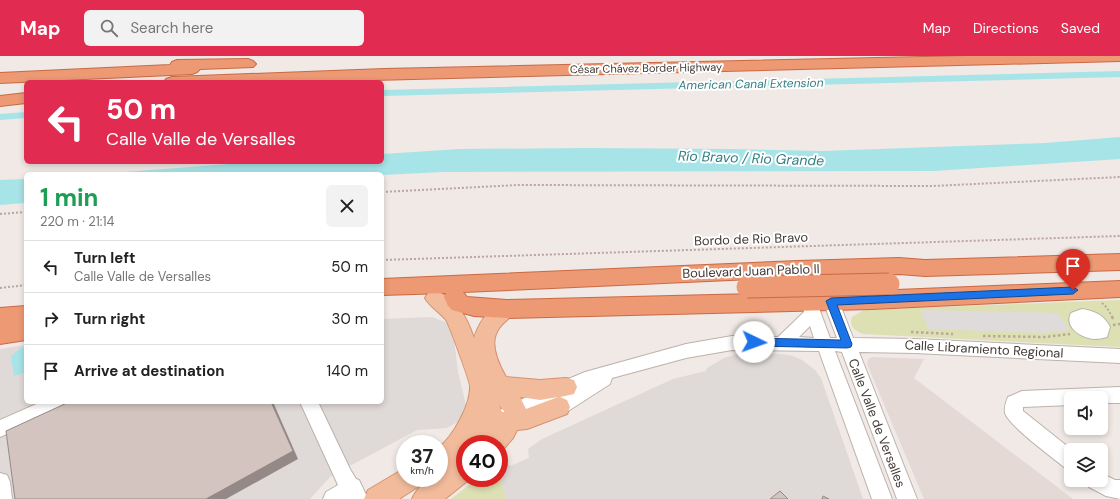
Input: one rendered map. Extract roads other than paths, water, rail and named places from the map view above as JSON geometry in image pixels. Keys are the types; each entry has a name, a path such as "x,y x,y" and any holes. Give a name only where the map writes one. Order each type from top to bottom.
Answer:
{"highway":[{"name":"César Chávez Border Highway","path":"192,80 283,71 625,56"},
{"name":"César Chávez Border Highway","path":"0,78 283,71 1120,57"},
{"path":"0,67 283,71"},
{"path":"239,80 283,71"},
{"path":"0,91 24,90"},
{"path":"0,101 24,98"},
{"name":"Boulevard Juan Pablo II","path":"384,286 602,276 866,267 899,266 925,268 1120,262"},
{"path":"602,276 642,284 861,278 907,275 925,268"},
{"path":"861,278 854,279 852,282 854,288 860,294 872,300"},
{"name":"Boulevard Juan Pablo II","path":"384,302 445,297 1120,278"},
{"path":"757,281 765,285 768,289 769,294 764,303"},
{"path":"445,297 456,300 464,305 507,309 764,303 817,305 872,300 1120,289"},
{"path":"0,317 24,315"},
{"path":"0,334 24,331"}],"main road":[{"path":"445,297 491,387 504,425"},
{"path":"424,499 451,461 465,432 491,387 484,339 487,329 492,322 507,309"},
{"path":"491,387 540,390 566,386"},
{"path":"451,461 504,425 559,408"},
{"path":"508,441 559,408"},
{"path":"376,499 396,487"}],"street":[{"path":"812,279 817,305"},
{"path":"812,279 817,305"},
{"path":"782,344 817,305"},
{"name":"Calle Valle de Versalles","path":"817,305 824,344 882,499"},
{"name":"Calle Valle de Versalles","path":"817,305 847,344 907,499"},
{"name":"Calle Libramiento Regional","path":"504,425 566,386 616,370 686,351 719,344 754,342 782,344 915,346 1120,356"},
{"path":"559,408 616,370"},
{"path":"1064,454 1017,417 1014,412 1014,403 1022,399 1120,395"},
{"path":"0,429 55,404"},
{"path":"310,404 343,476 355,493 333,499"},
{"path":"0,482 2,499"},
{"path":"1108,486 1120,490"}],"water":[{"name":"Río Bravo / Rio Grande","path":"1120,137 1120,159 934,171 443,172 384,175 384,172 124,172 230,164 384,164 384,154 460,149 588,148 823,151 1045,143"},
{"path":"24,179 24,203 0,205 0,180"},
{"path":"21,348 24,348 24,373 14,376 11,356"}],"waterway":[{"name":"American Canal Extension","path":"384,93 1120,74"},
{"name":"American Canal Extension","path":"0,117 24,115"}]}
